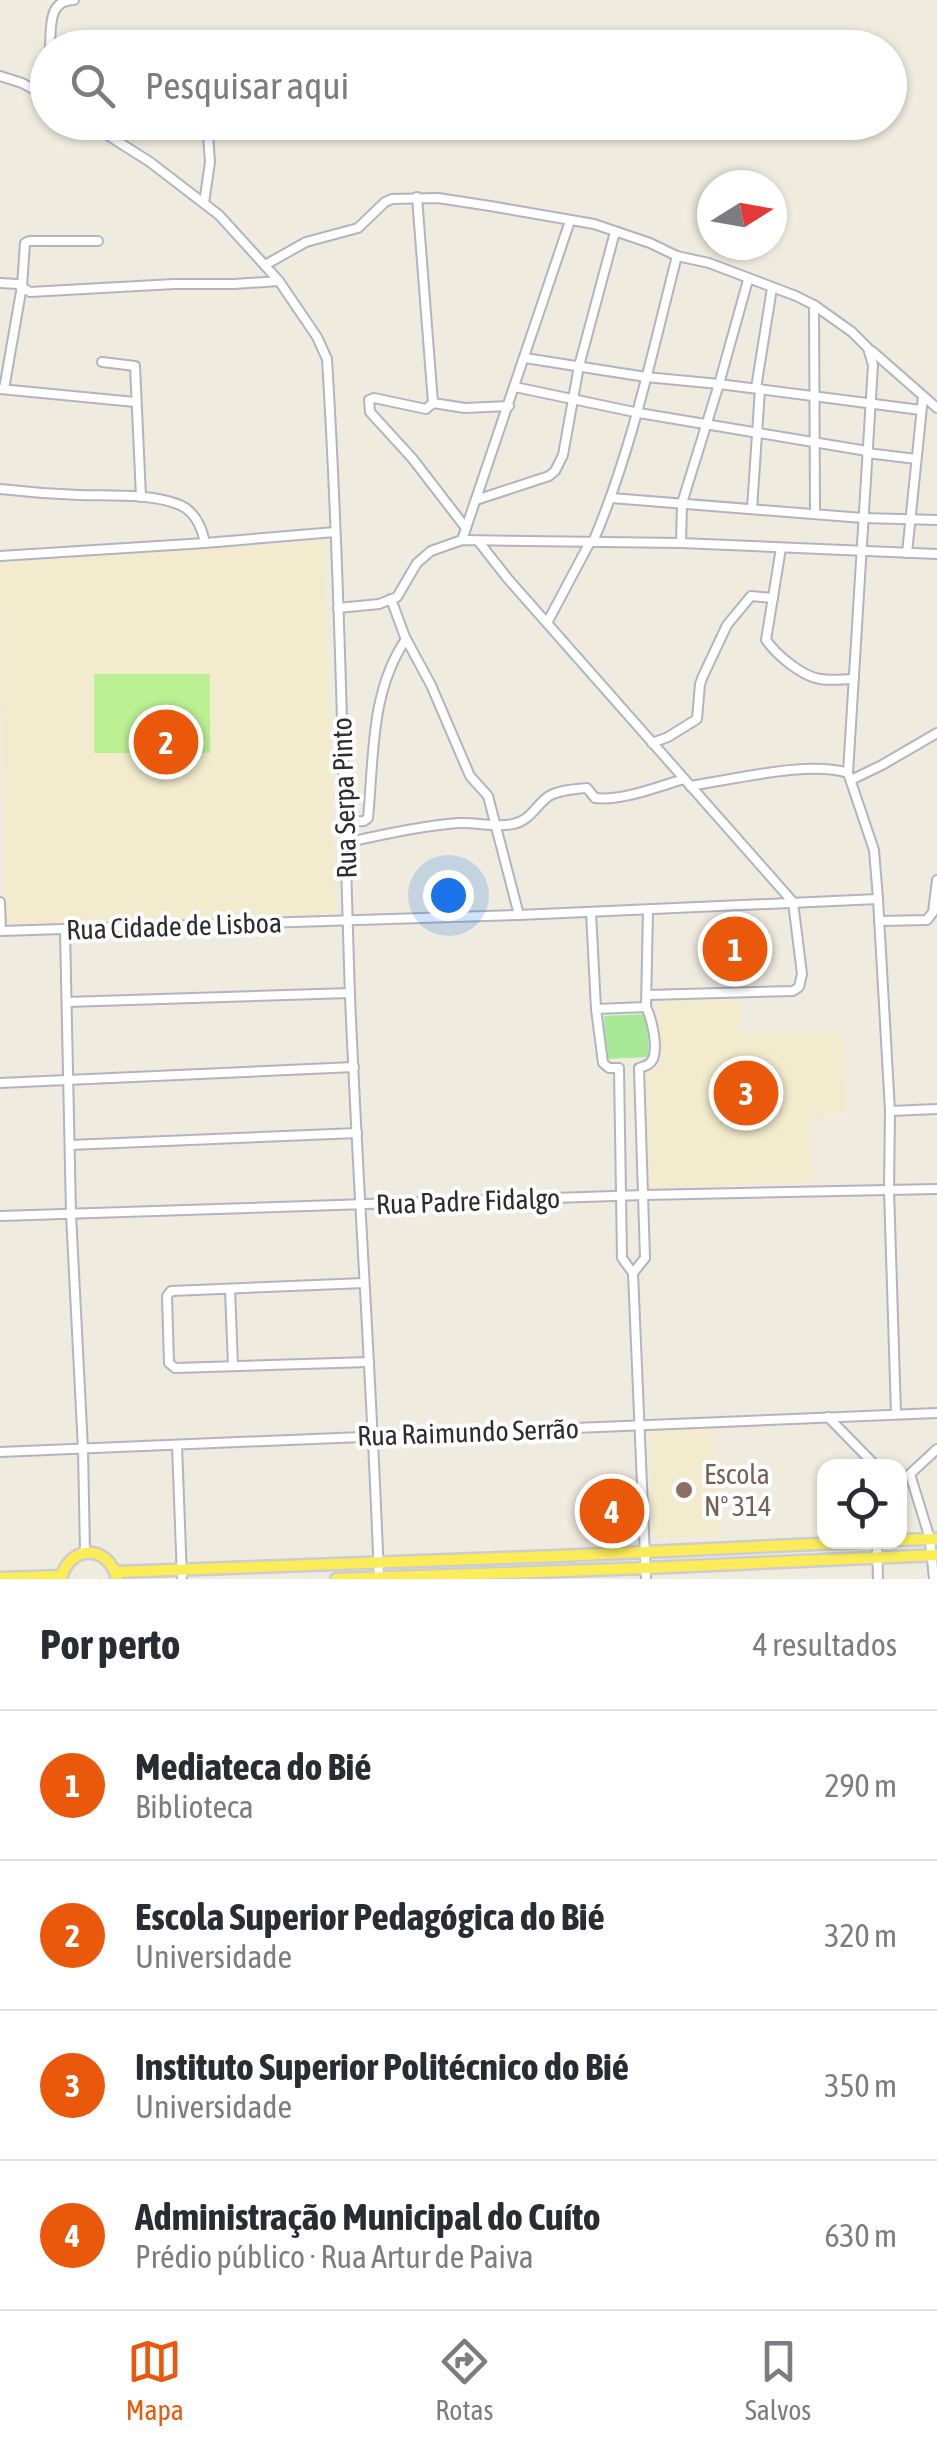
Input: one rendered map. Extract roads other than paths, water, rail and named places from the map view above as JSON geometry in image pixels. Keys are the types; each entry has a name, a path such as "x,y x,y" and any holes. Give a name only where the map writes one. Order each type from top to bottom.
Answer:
{"main road":[{"path":"907,1540 933,1539"},
{"path":"0,1578 61,1577 70,1560 85,1553 104,1557 116,1576 278,1565 817,1544"},
{"path":"764,1546 764,1563"},
{"path":"336,1579 558,1571 646,1574 764,1563 935,1555"},
{"path":"558,1571 559,1556"},
{"path":"470,1559 470,1574"},
{"path":"278,1565 278,1579"}],"street":[{"path":"52,30 58,4 74,0"},
{"path":"0,76 30,87"},
{"name":"Rua Serpa Pinto","path":"116,140 220,215 280,281 317,337 327,360 350,993 379,1578"},
{"path":"204,203 210,162 208,140"},
{"path":"417,197 434,403"},
{"path":"265,265 306,242 358,228 392,199 417,197 473,203 594,224 676,256 709,263 814,305 852,332 937,408"},
{"path":"462,540 570,221"},
{"path":"476,500 518,488 555,471 563,455 579,366 616,232"},
{"path":"98,241 25,243 22,286 2,389 135,402"},
{"path":"547,623 612,498 639,412 676,256"},
{"path":"681,543 682,504 748,280"},
{"path":"0,283 17,284 30,292 280,281"},
{"path":"752,508 758,389 772,288"},
{"path":"814,305 815,513"},
{"path":"868,348 873,365 850,777 874,850 880,920 890,1111 896,1414"},
{"path":"525,358 646,377 921,410"},
{"path":"102,362 135,366 141,497"},
{"path":"515,387 814,444 916,459"},
{"path":"907,553 923,397"},
{"path":"466,528 412,458 370,412 369,400 426,409 434,403 465,408 508,406"},
{"path":"0,489 141,497 179,505 199,522 205,543"},
{"path":"612,498 863,518 937,520"},
{"path":"0,556 335,532"},
{"path":"338,608 391,599 402,592 417,563 432,550 462,540 681,543 937,554"},
{"path":"479,542 793,902 802,974 799,987 648,994"},
{"path":"781,548 766,638 775,653 813,677 854,679"},
{"path":"652,743 696,718 703,676 727,626 743,604 753,595 773,598"},
{"path":"391,599 470,776 488,796 519,916"},
{"path":"344,822 368,818 378,701 393,658 406,639"},
{"path":"344,843 469,822 497,826 523,821 550,796 587,788 595,798 602,799 687,782 804,769 824,768 850,777 882,766 937,733"},
{"path":"880,920 927,920 933,912 937,880"},
{"name":"Rua Cidade de Lisboa","path":"0,931 519,916 878,899"},
{"path":"0,902 0,931"},
{"path":"591,912 603,1064 609,1068 639,1068 650,1064 654,1056 654,1025 646,1006 648,910"},
{"path":"65,930 71,1214 85,1553"},
{"path":"66,1002 350,993"},
{"path":"596,1009 646,1006"},
{"path":"0,1084 354,1067"},
{"path":"619,1068 622,1258 634,1273 646,1574"},
{"path":"634,1273 645,1258 639,1068"},
{"path":"890,1111 937,1109"},
{"path":"70,1145 357,1133"},
{"name":"Rua Padre Fidalgo","path":"0,1216 937,1189"},
{"path":"364,1282 171,1291 168,1346 171,1367 369,1362"},
{"path":"230,1289 234,1366"},
{"name":"Rua Raimundo Serrão","path":"0,1452 937,1413"},
{"path":"828,1417 869,1459"},
{"path":"178,1445 181,1574"},
{"path":"907,1473 937,1449"},
{"path":"907,1480 933,1539 934,1579"},
{"path":"877,1549 878,1579"}],"place":[{"name":"Escola Superior Pedagógica do Bié","path":"166,742"},
{"name":"Mediateca do Bié","path":"735,949"},
{"name":"Instituto Superior Politécnico do Bié","path":"746,1093"},
{"name":"Escola Nº 314","path":"684,1490"},
{"name":"Administração Municipal do Cuíto","path":"612,1511"}]}
